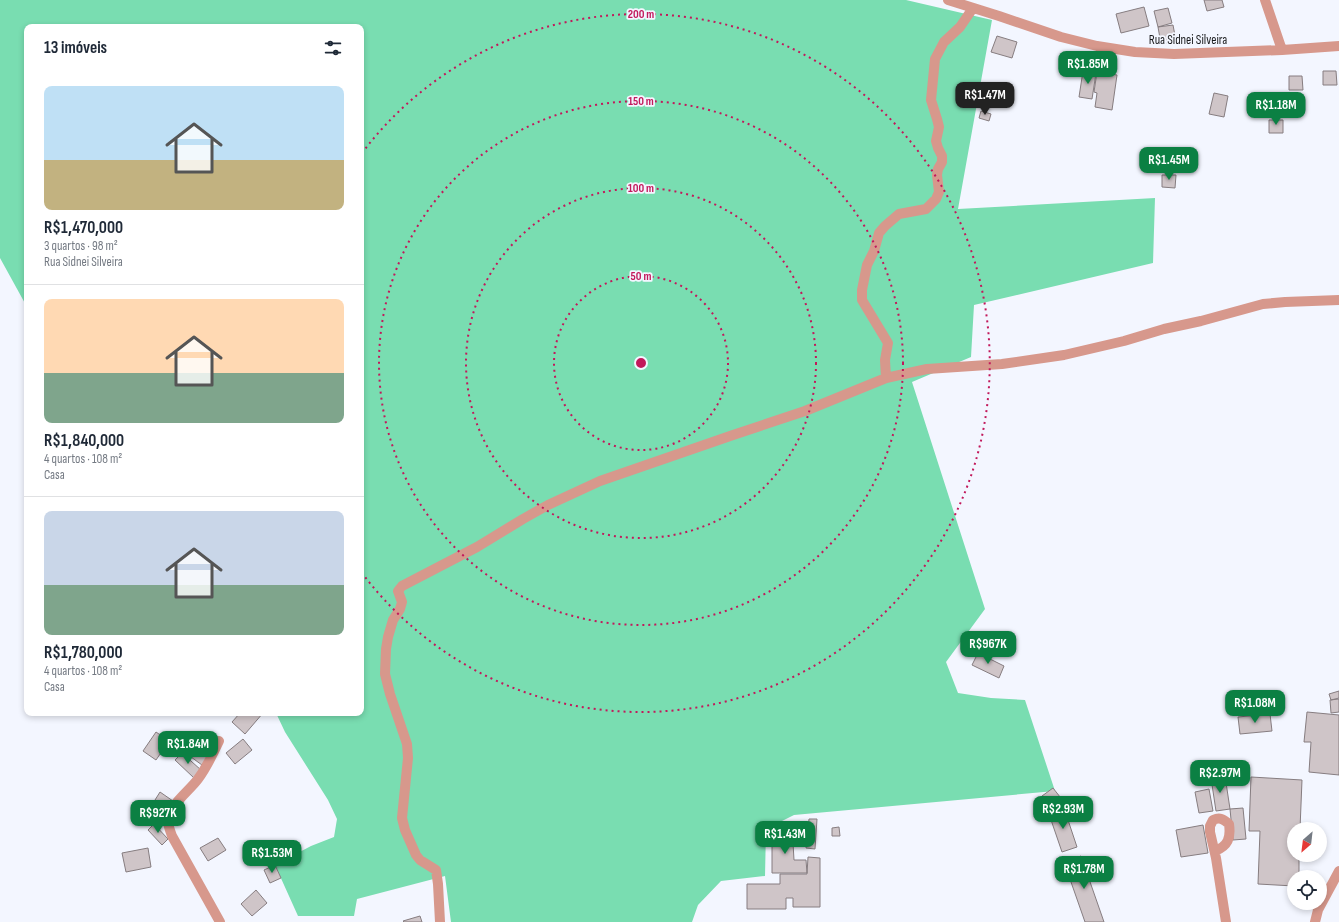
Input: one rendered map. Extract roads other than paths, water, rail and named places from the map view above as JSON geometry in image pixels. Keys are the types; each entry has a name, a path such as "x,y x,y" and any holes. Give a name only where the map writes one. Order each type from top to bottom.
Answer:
{"street":[{"name":"Rua Sidnei Silveira","path":"948,0 976,6 1061,37 1097,46 1136,52 1174,54 1282,50 1339,46"},
{"path":"1265,0 1282,50"},
{"path":"886,378 885,360 888,343 862,300 865,272 874,251 879,233 885,226 899,214 926,209 936,199 939,192 937,173 942,162 942,156 936,141 939,127 938,119 930,100 935,59 944,42 960,27 976,6"},
{"path":"440,922 436,870 420,860 416,855 408,839 402,818 408,744 390,694 385,674 388,637 393,620 400,609 402,602 398,589 402,586 477,547 523,519 600,481 733,434 805,411 886,378 927,369 1002,364 1064,355 1124,341 1164,329 1201,321 1263,304 1339,300"},
{"path":"219,741 208,764 198,779 172,810 168,819 168,826 172,836 220,922"},
{"path":"1214,851 1226,922"},
{"path":"1315,922 1318,910 1339,871"}]}
